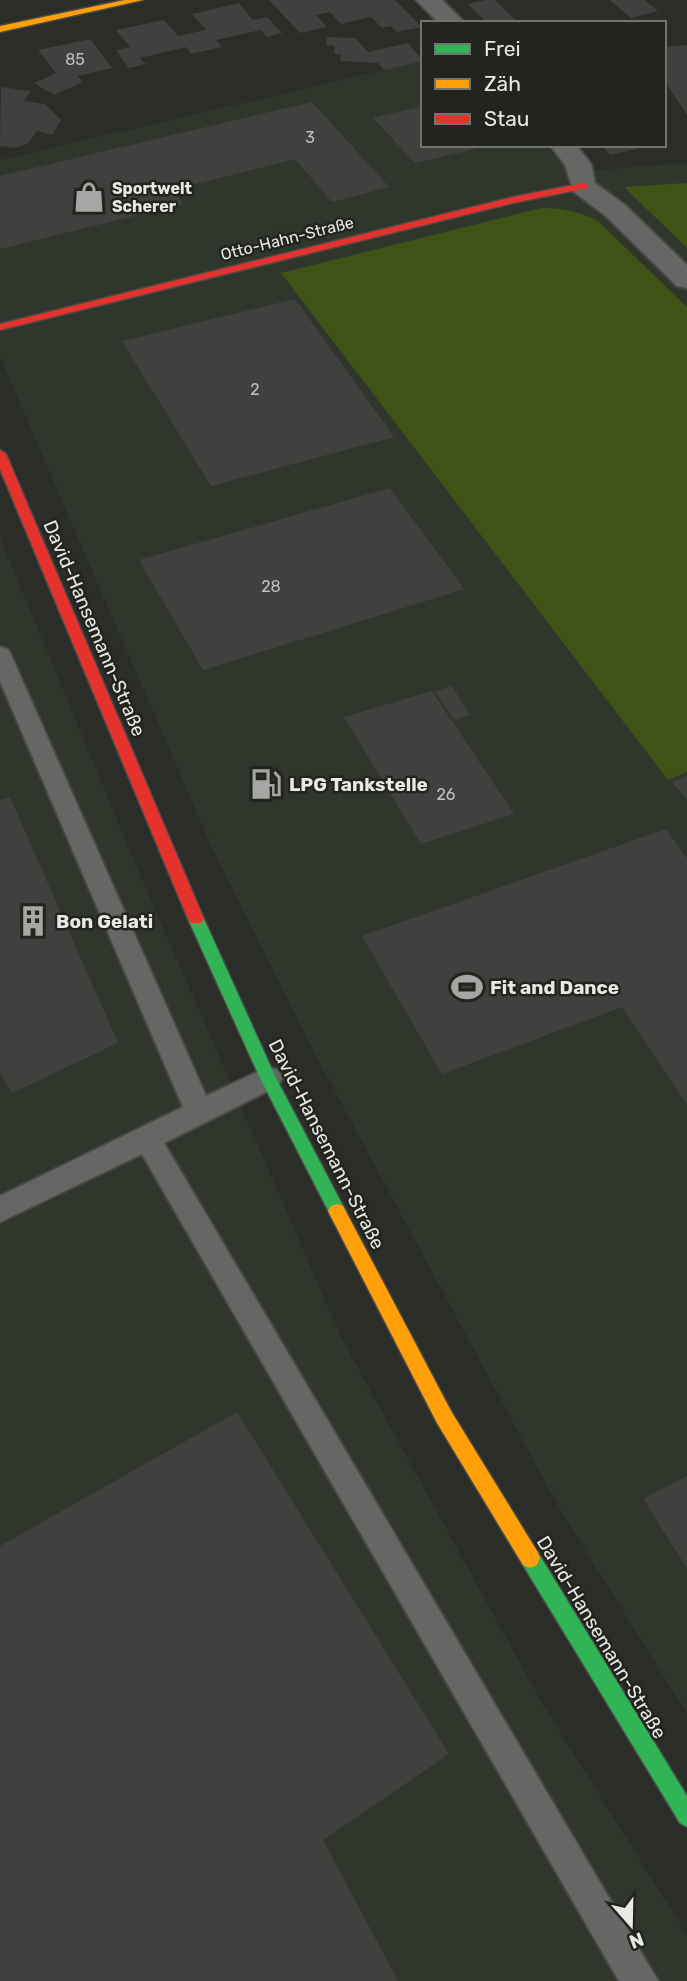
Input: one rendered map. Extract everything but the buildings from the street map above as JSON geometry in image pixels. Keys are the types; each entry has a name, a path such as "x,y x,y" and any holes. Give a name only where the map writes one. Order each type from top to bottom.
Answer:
{"street":[{"path":"0,29 138,0"},
{"path":"428,0 451,21"},
{"path":"564,147 578,164 583,186 616,211 687,280"},
{"name":"Otto-Hahn-Straße","path":"0,327 513,200 583,186"},
{"name":"David-Hansemann-Straße","path":"0,454 174,870 268,1078 444,1416 687,1816"}],"lane":[{"path":"0,655 199,1112"},
{"path":"0,1210 268,1078"},
{"path":"147,1138 640,1981"}],"shaded area":[{"path":"421,61 421,147 548,147 569,172 687,163 687,1714 558,1506 315,1054 209,841 0,357 0,160"},
{"path":"0,538 138,870 342,1339 542,1703 687,1935 687,1981 0,1981"}],"green space":[{"path":"687,183 687,248 624,187"},
{"path":"541,208 570,211 598,221 687,307 687,772 668,780 281,273"}],"traffic: fast":[{"path":"196,919 268,1078 337,1211"},
{"path":"530,1558 687,1816"}],"traffic: slow":[{"path":"0,29 138,0"},
{"path":"337,1211 444,1417 530,1558"}],"traffic: jam":[{"path":"0,327 513,200 583,186"},
{"path":"0,454 196,919"}],"place":[{"name":"Sportwelt Scherer","path":"89,197"},
{"name":"LPG Tankstelle","path":"266,784"},
{"name":"Bon Gelati","path":"33,921"},
{"name":"Fit and Dance","path":"467,987"}]}
